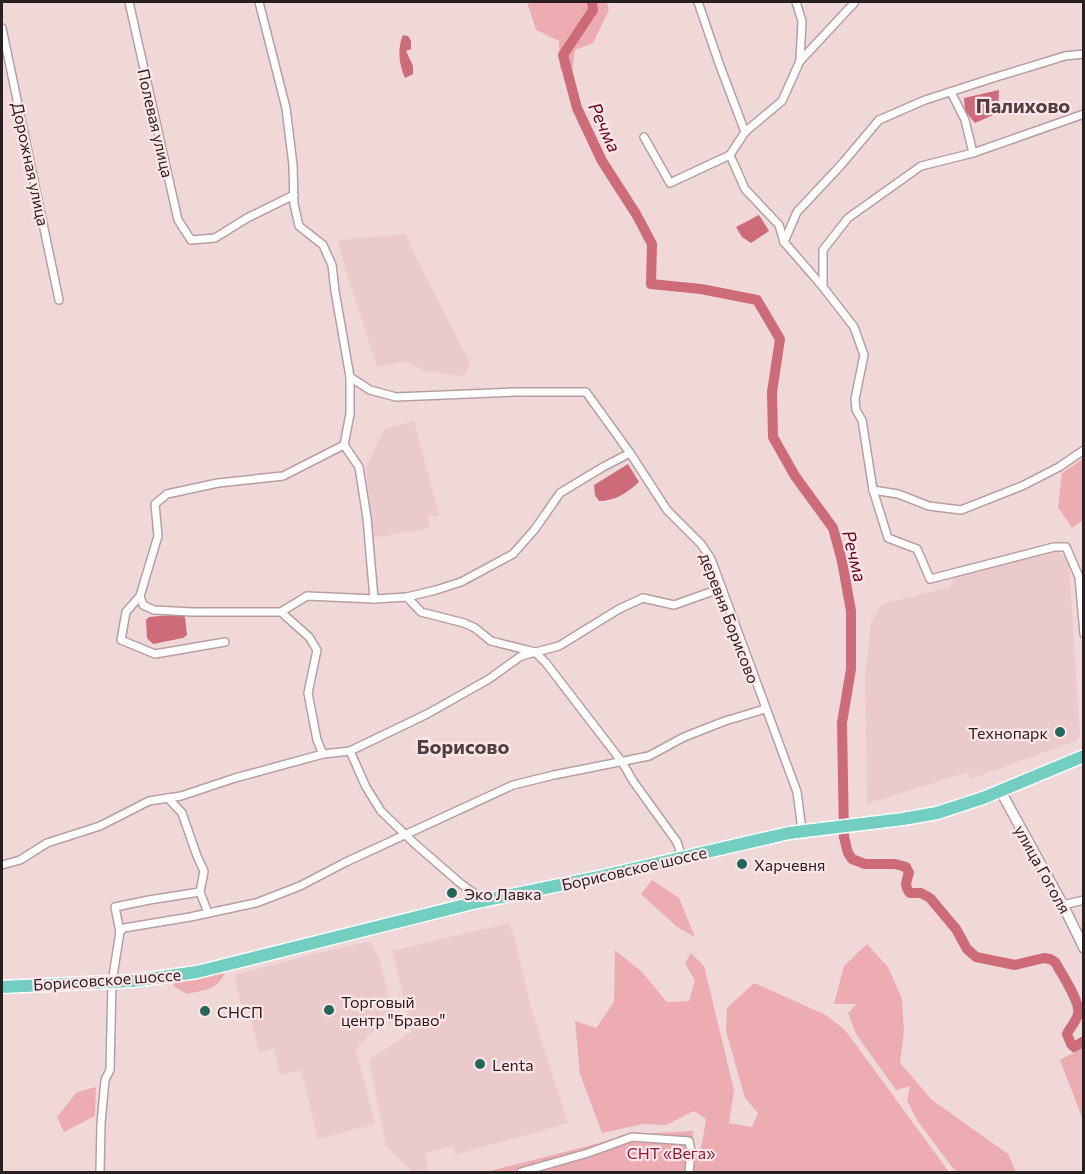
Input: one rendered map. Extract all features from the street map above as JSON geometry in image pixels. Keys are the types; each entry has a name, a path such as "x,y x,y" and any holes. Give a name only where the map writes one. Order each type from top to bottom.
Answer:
{"main road":[{"name":"Борисовское шоссе","path":"2,987 112,982 197,972 477,902 594,878 801,830 859,825 937,813 972,802 1083,756"}],"street":[{"name":"Полевая улица","path":"129,2 178,220 191,240 215,238 247,218 294,195"},
{"path":"259,2 286,108 293,165 294,204 299,226 323,245 332,265 350,377 350,414 344,445 358,467 367,518 374,599"},
{"path":"698,2 745,132"},
{"path":"796,2 802,21 800,61"},
{"path":"644,137 670,183 730,155 745,132 782,101 800,61 855,2"},
{"name":"Дорожная улица","path":"2,28 59,300"},
{"path":"784,242 797,212 879,120 925,100 1065,56 1083,54"},
{"path":"951,92 965,120 973,153"},
{"path":"824,287 823,250 848,218 921,166 973,153 1083,114"},
{"path":"730,155 745,189 779,225 784,242 824,287 854,327 864,355 855,399 856,410 862,420 873,490 888,538 916,549 930,579 1054,547 1066,547 1079,577 1083,634"},
{"name":"деревня Борисово","path":"350,377 370,390 396,397 515,392 586,392 667,510 701,544 711,558 797,792 801,830"},
{"path":"225,642 155,654 121,640 126,612 140,596 158,536 155,504 167,494 218,483 283,476 344,445"},
{"path":"873,490 898,494 929,506 961,510 1022,486 1059,467 1083,450"},
{"path":"140,596 143,605 154,610 281,612 307,596 374,599 407,597 461,582 513,554 535,529 560,493 630,453"},
{"path":"2,865 20,860 47,843 100,826 148,801 182,796 235,778 323,754 350,751 427,714 489,679 521,656 559,646 619,609 643,598 674,605 722,588"},
{"path":"407,597 421,612 464,623 475,628 491,641 535,652 546,663 622,762 677,842 682,857"},
{"path":"281,612 309,637 316,650 308,693 317,740 323,754"},
{"path":"120,932 124,928 256,903 300,886 346,862 513,785 554,774 650,756 684,737 765,709"},
{"path":"350,751 366,787 381,811 444,869 474,893 477,902"},
{"name":"улица Гоголя","path":"1000,790 1063,905 1083,948"},
{"path":"168,798 182,813 204,871 200,892 208,913"},
{"path":"100,1173 105,1080 110,1070 112,982 120,932 115,907 200,892"},
{"path":"1063,905 1083,900"},
{"path":"521,1173 632,1137 689,1141 691,1151 689,1173"}],"shaded area":[{"path":"403,35 408,36 411,41 411,49 406,51 413,66 413,74 405,78 400,56"},
{"path":"999,90 998,113 975,123 965,111 964,98"},
{"path":"759,215 769,231 751,243 742,237 736,227"},
{"path":"406,234 470,363 464,376 424,371 405,361 377,367 338,240"},
{"path":"414,421 439,515 427,517 430,528 373,538 366,467 384,429"},
{"path":"628,464 639,482 620,496 599,501 595,495 594,485"},
{"path":"1055,550 1065,557 1069,565 1080,735 1076,741 970,779 968,772 867,804 865,676 871,622 882,604 950,587 955,575"},
{"path":"182,614 185,617 187,635 183,638 153,644 147,638 146,620 149,617"},
{"path":"509,923 531,1007 568,1123 455,1155 453,1146 425,1153 429,1172 412,1172 386,1145 369,1060 412,1032 392,951"},
{"path":"370,942 379,958 392,1010 382,1016 383,1021 356,1049 375,1124 318,1139 301,1070 280,1075 274,1048 259,1052 247,1004 241,1005 234,975"}],"green space":[{"path":"527,2 607,2 609,10 593,43 575,50 571,83 560,68 559,41 536,30"},
{"path":"1083,459 1083,520 1072,528 1058,507 1062,473"},
{"path":"652,880 679,898 695,937 677,927 641,894"},
{"path":"867,944 888,967 902,999 904,1032 900,1063 932,1100 1008,1154 1016,1172 958,1172 952,1167 917,1120 907,1100 910,1086 896,1090 856,1034 848,1013 857,1004 834,1004 844,966"},
{"path":"615,950 642,972 667,1002 689,1001 695,981 685,963 691,953 704,966 734,1090 729,1123 752,1127 758,1113 745,1098 726,1031 727,1008 754,983 826,1015 845,1030 949,1172 692,1172 693,1163 702,1144 706,1119 694,1111 666,1125 643,1124 602,1133 580,1074 575,1021 596,1028 614,1002"},
{"path":"223,973 224,975 217,984 204,990 187,994 173,986 175,983"},
{"path":"1082,1048 1084,1050 1083,1120 1060,1060"},
{"path":"96,1087 95,1116 64,1132 57,1117 77,1092"},
{"name":"СНТ «Вега»","path":"693,1131 691,1172 490,1171 634,1134"}],"waterway":[{"name":"Речма","path":"592,2 593,10 563,55 577,108 602,161 652,244 651,284 701,289 757,300 780,339 772,392 773,437 795,476 833,528 842,561 851,611 851,669 842,723 844,837 848,853 852,859 865,864 895,864 906,867 909,873 906,881 908,891 921,893 930,898 956,929 967,949 976,957 1015,965 1044,958 1055,962 1077,1002 1078,1014 1067,1034 1074,1047 1084,1041"}],"place":[{"name":"Технопарк","path":"1060,732"},
{"name":"Харчевня","path":"742,864"},
{"name":"Эко Лавка","path":"452,893"},
{"name":"Торговый центр \"Браво\"","path":"329,1010"},
{"name":"СНСП","path":"205,1011"},
{"name":"Lenta","path":"480,1064"}],"district":[{"name":"Палихово","path":"1023,105"},
{"name":"Борисово","path":"463,746"}]}
